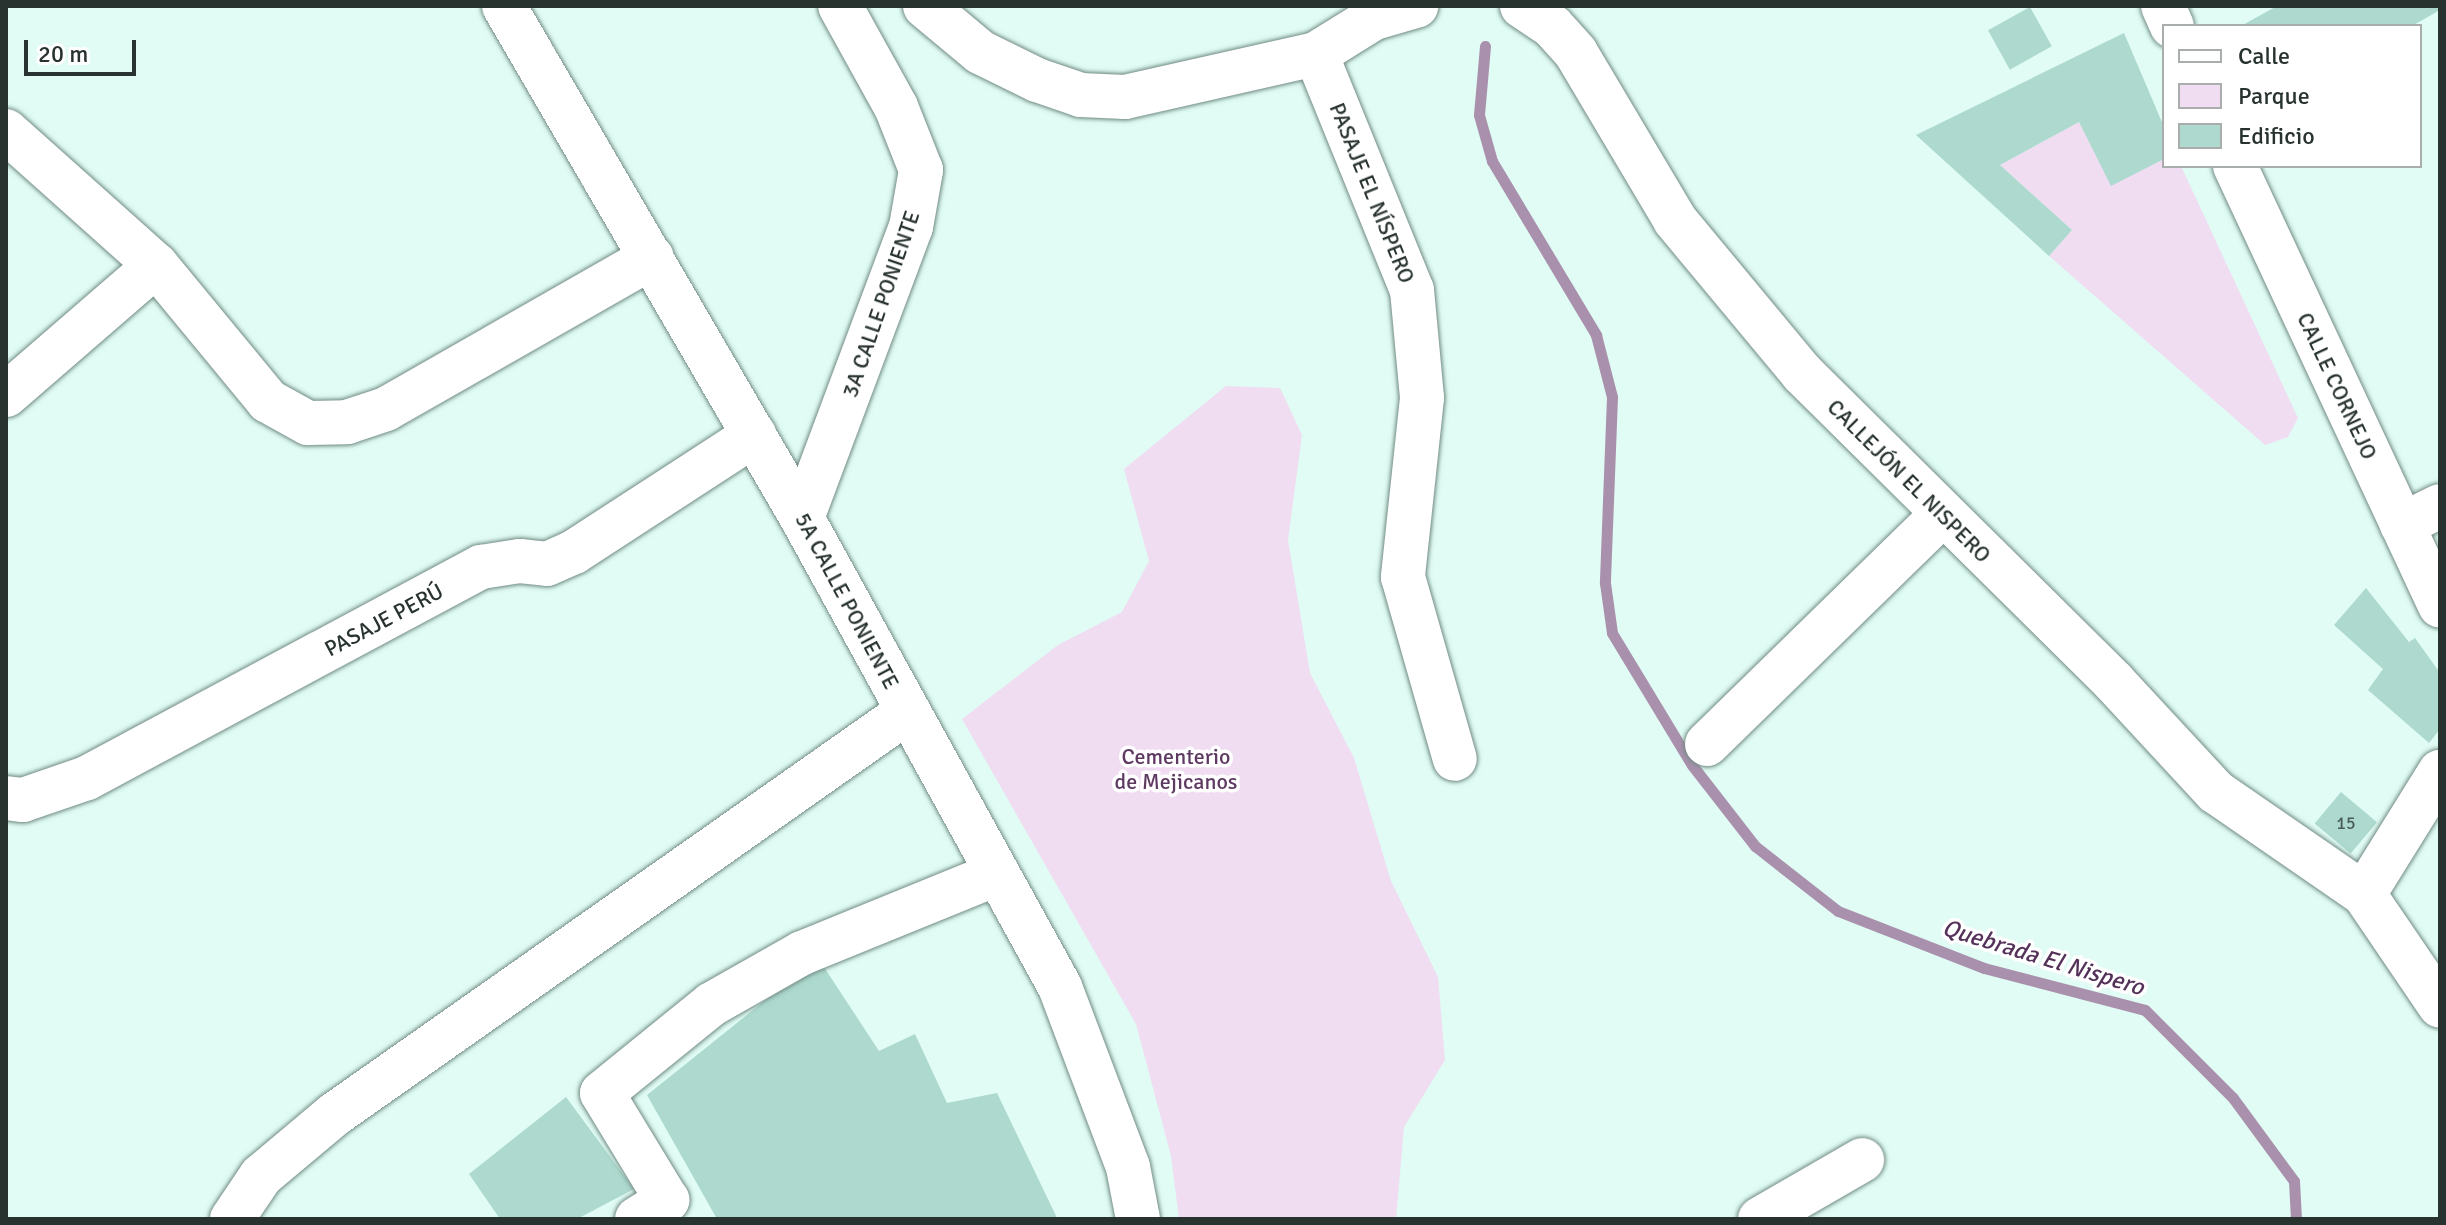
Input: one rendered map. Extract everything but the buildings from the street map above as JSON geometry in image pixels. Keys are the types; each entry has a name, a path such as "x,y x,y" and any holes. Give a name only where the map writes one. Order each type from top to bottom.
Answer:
{"street":[{"name":"5A CALLE PONIENTE","path":"504,6 802,518 1060,987 1128,1167 1138,1219"},
{"name":"3A CALLE PONIENTE","path":"802,518 911,227 921,170 896,107 840,6"},
{"path":"925,6 980,52 1081,95 1125,97 1316,54 1374,18 1416,6"},
{"name":"CALLEJÓN EL NISPERO","path":"1522,6 1552,26 1576,53 1675,220 1802,373 2114,682 2216,792 2364,894"},
{"name":"PASAJE EL NÍSPERO","path":"1316,54 1412,290 1422,398 1403,577 1455,759"},
{"path":"6,131 156,265 268,401 308,423 347,422 386,409 652,257"},
{"name":"CALLE CORNEJO","path":"2236,168 2421,516 2440,606"},
{"path":"6,395 156,265"},
{"name":"PASAJE PERÚ","path":"6,798 23,800 87,778 481,567 520,561 547,564 574,552 754,435"},
{"path":"1707,744 1942,515"},
{"path":"232,1219 261,1176 335,1114 907,712"},
{"path":"2440,772 2364,894 2440,1006"},
{"path":"637,1219 667,1200 602,1093 712,1004 802,953 997,874"},
{"path":"1760,1219 1862,1160"}],"green space":[{"path":"2079,122 2111,185 2162,160 2162,168 2182,168 2298,418 2288,437 2265,445 2049,256 2072,230 2000,165"},
{"name":"Cementerio de Mejicanos","path":"1226,386 1280,388 1302,435 1288,540 1310,673 1354,758 1391,881 1438,977 1445,1060 1404,1127 1396,1219 1179,1219 1171,1156 1136,1024 962,719 1058,645 1122,612 1149,561 1124,469"}],"waterway":[{"name":"Quebrada El Nispero","path":"1485,46 1479,115 1492,161 1596,335 1612,397 1605,583 1612,633 1692,765 1755,846 1838,911 1984,968 2145,1010 2233,1098 2294,1181 2296,1219"}]}
